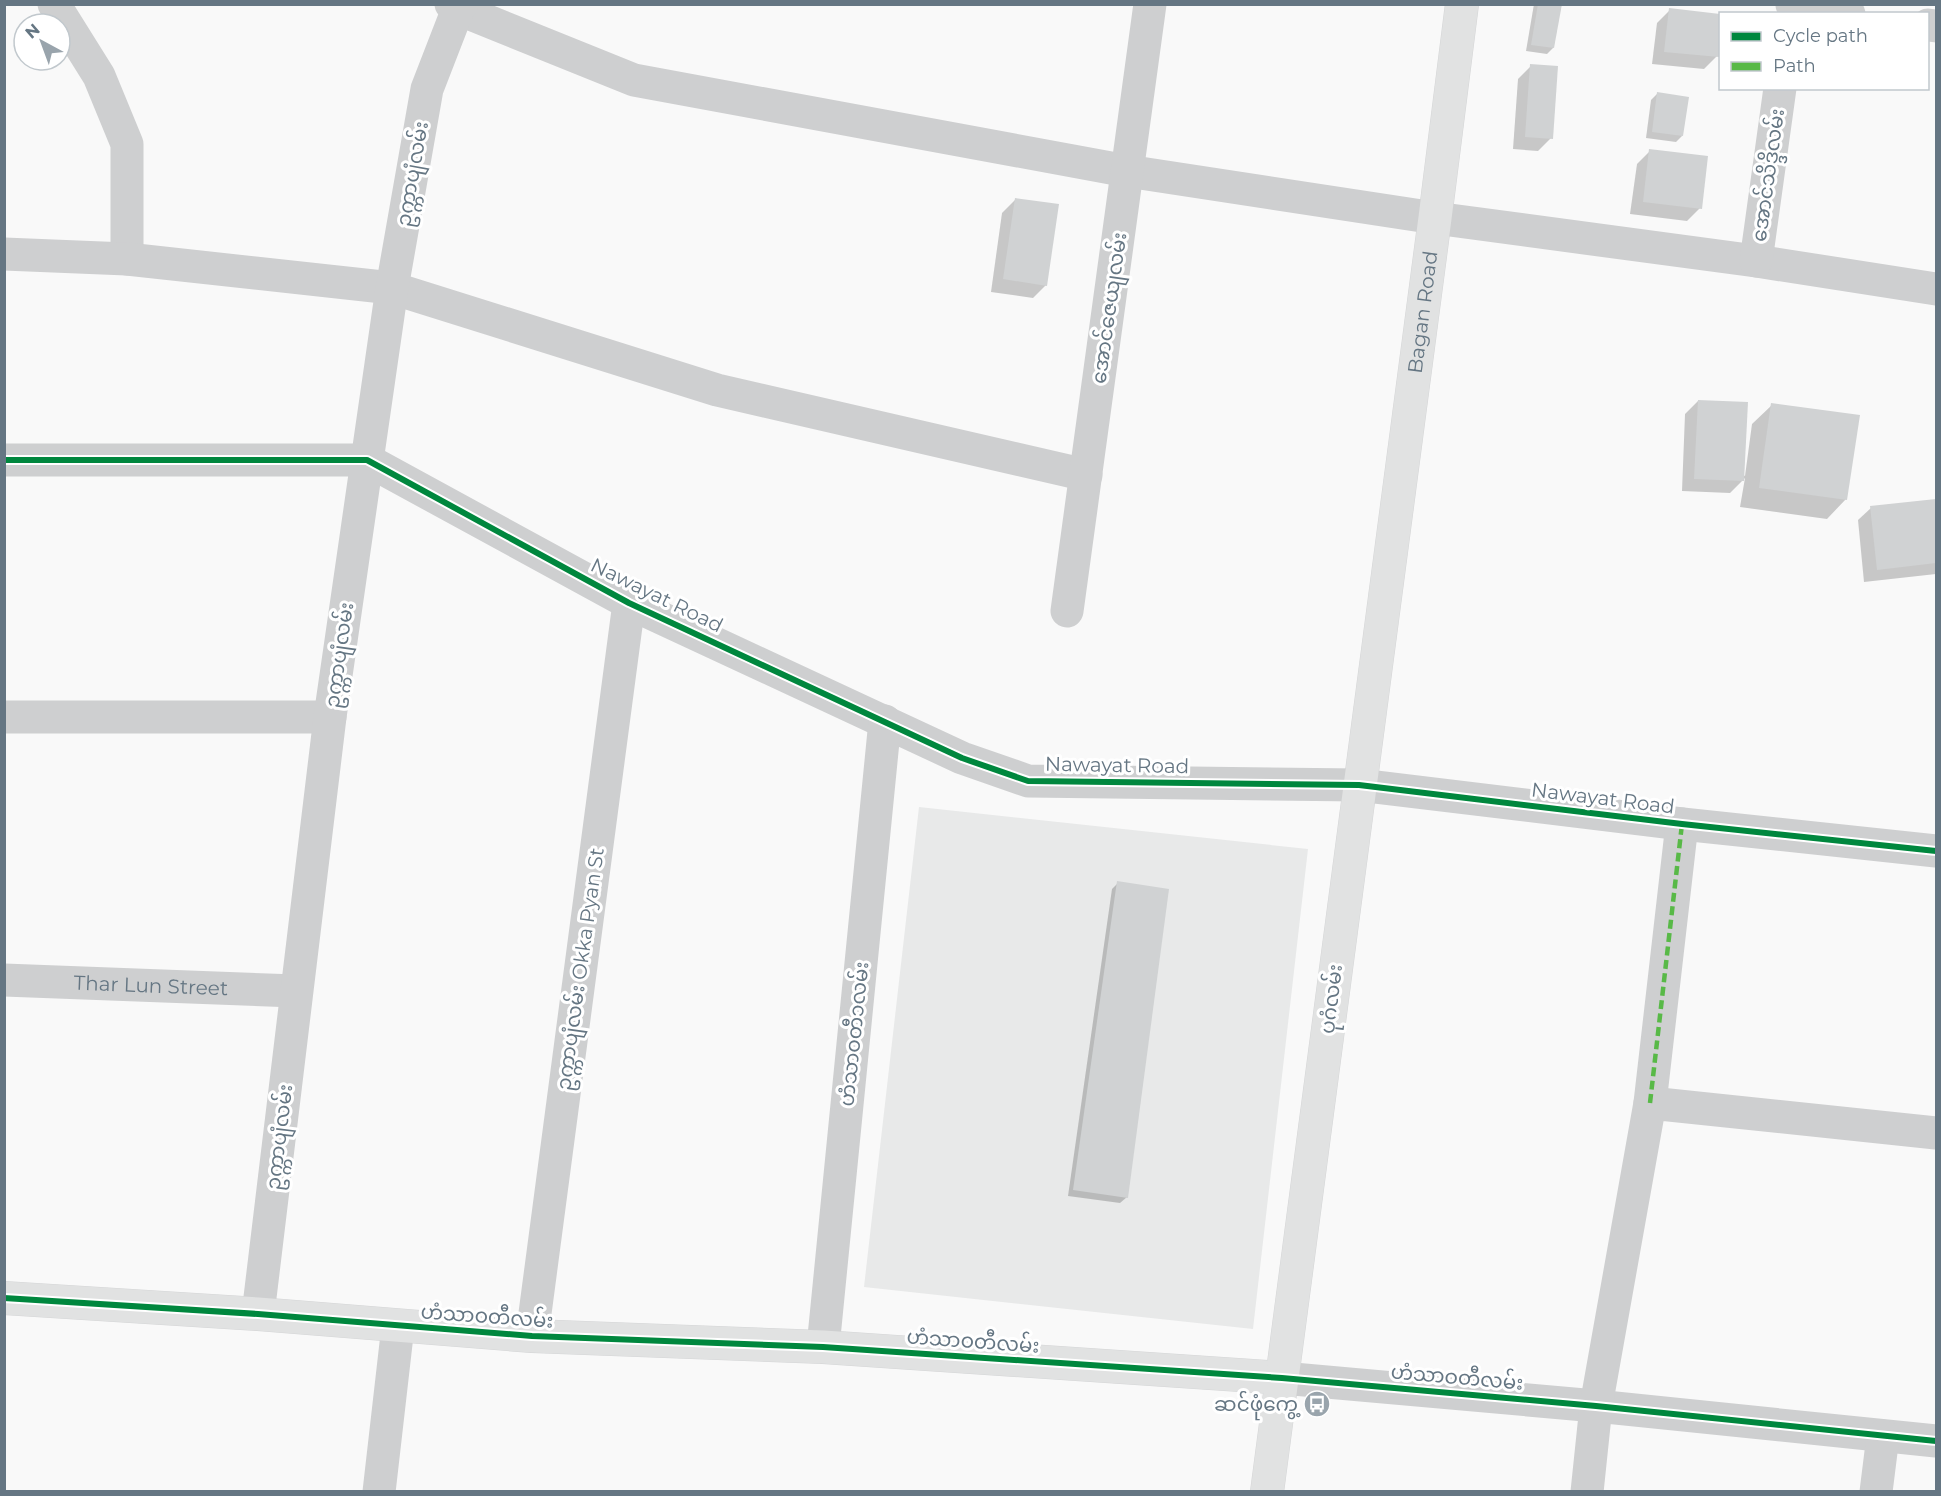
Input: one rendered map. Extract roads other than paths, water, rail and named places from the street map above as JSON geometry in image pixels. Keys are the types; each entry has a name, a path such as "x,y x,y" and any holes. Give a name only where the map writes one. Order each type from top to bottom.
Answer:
{"street":[{"path":"54,4 99,76 127,144 127,259"},
{"name":"အောင်ဇေယျလမ်း","path":"1067,611 1150,4"},
{"name":"Bagan Road","path":"1382,621 1462,4"},
{"path":"1792,5 1836,12"},
{"path":"457,6 634,80 1128,171 1435,218 1756,261 1936,289"},
{"name":"ဥက္ကာပျံလမ်း","path":"258,1314 330,717 392,288 427,89 457,6"},
{"name":"အောင်သိဒ္ဒိလမ်း","path":"1756,261 1780,90"},
{"path":"4,254 127,259 392,288 717,390 1086,475"},
{"path":"4,460 367,460"},
{"name":"Nawayat Road","path":"367,460 629,603 962,758 1028,780 1359,785 1682,824 1936,851"},
{"name":"ဥက္ကာပျံလမ်း Okka Pyan St","path":"532,1336 629,603"},
{"name":"ပုဂံလမ်း","path":"1267,1491 1382,621"},
{"path":"4,717 330,717"},
{"name":"ဟံသာဝတီ၁လမ်း","path":"823,1347 885,721"},
{"path":"1587,1491 1596,1406 1650,1103 1682,824"},
{"name":"Thar Lun Street","path":"4,980 296,991"},
{"path":"1650,1103 1936,1133"},
{"name":"ဟံသာဝတီလမ်း","path":"4,1298 258,1314 532,1336 823,1347 1282,1378 1596,1406 1936,1441"},
{"path":"379,1491 398,1326"},
{"path":"1876,1491 1883,1436"}],"place":[{"name":"ဆင်ဖုံကွေ့","path":"1317,1404"}]}
